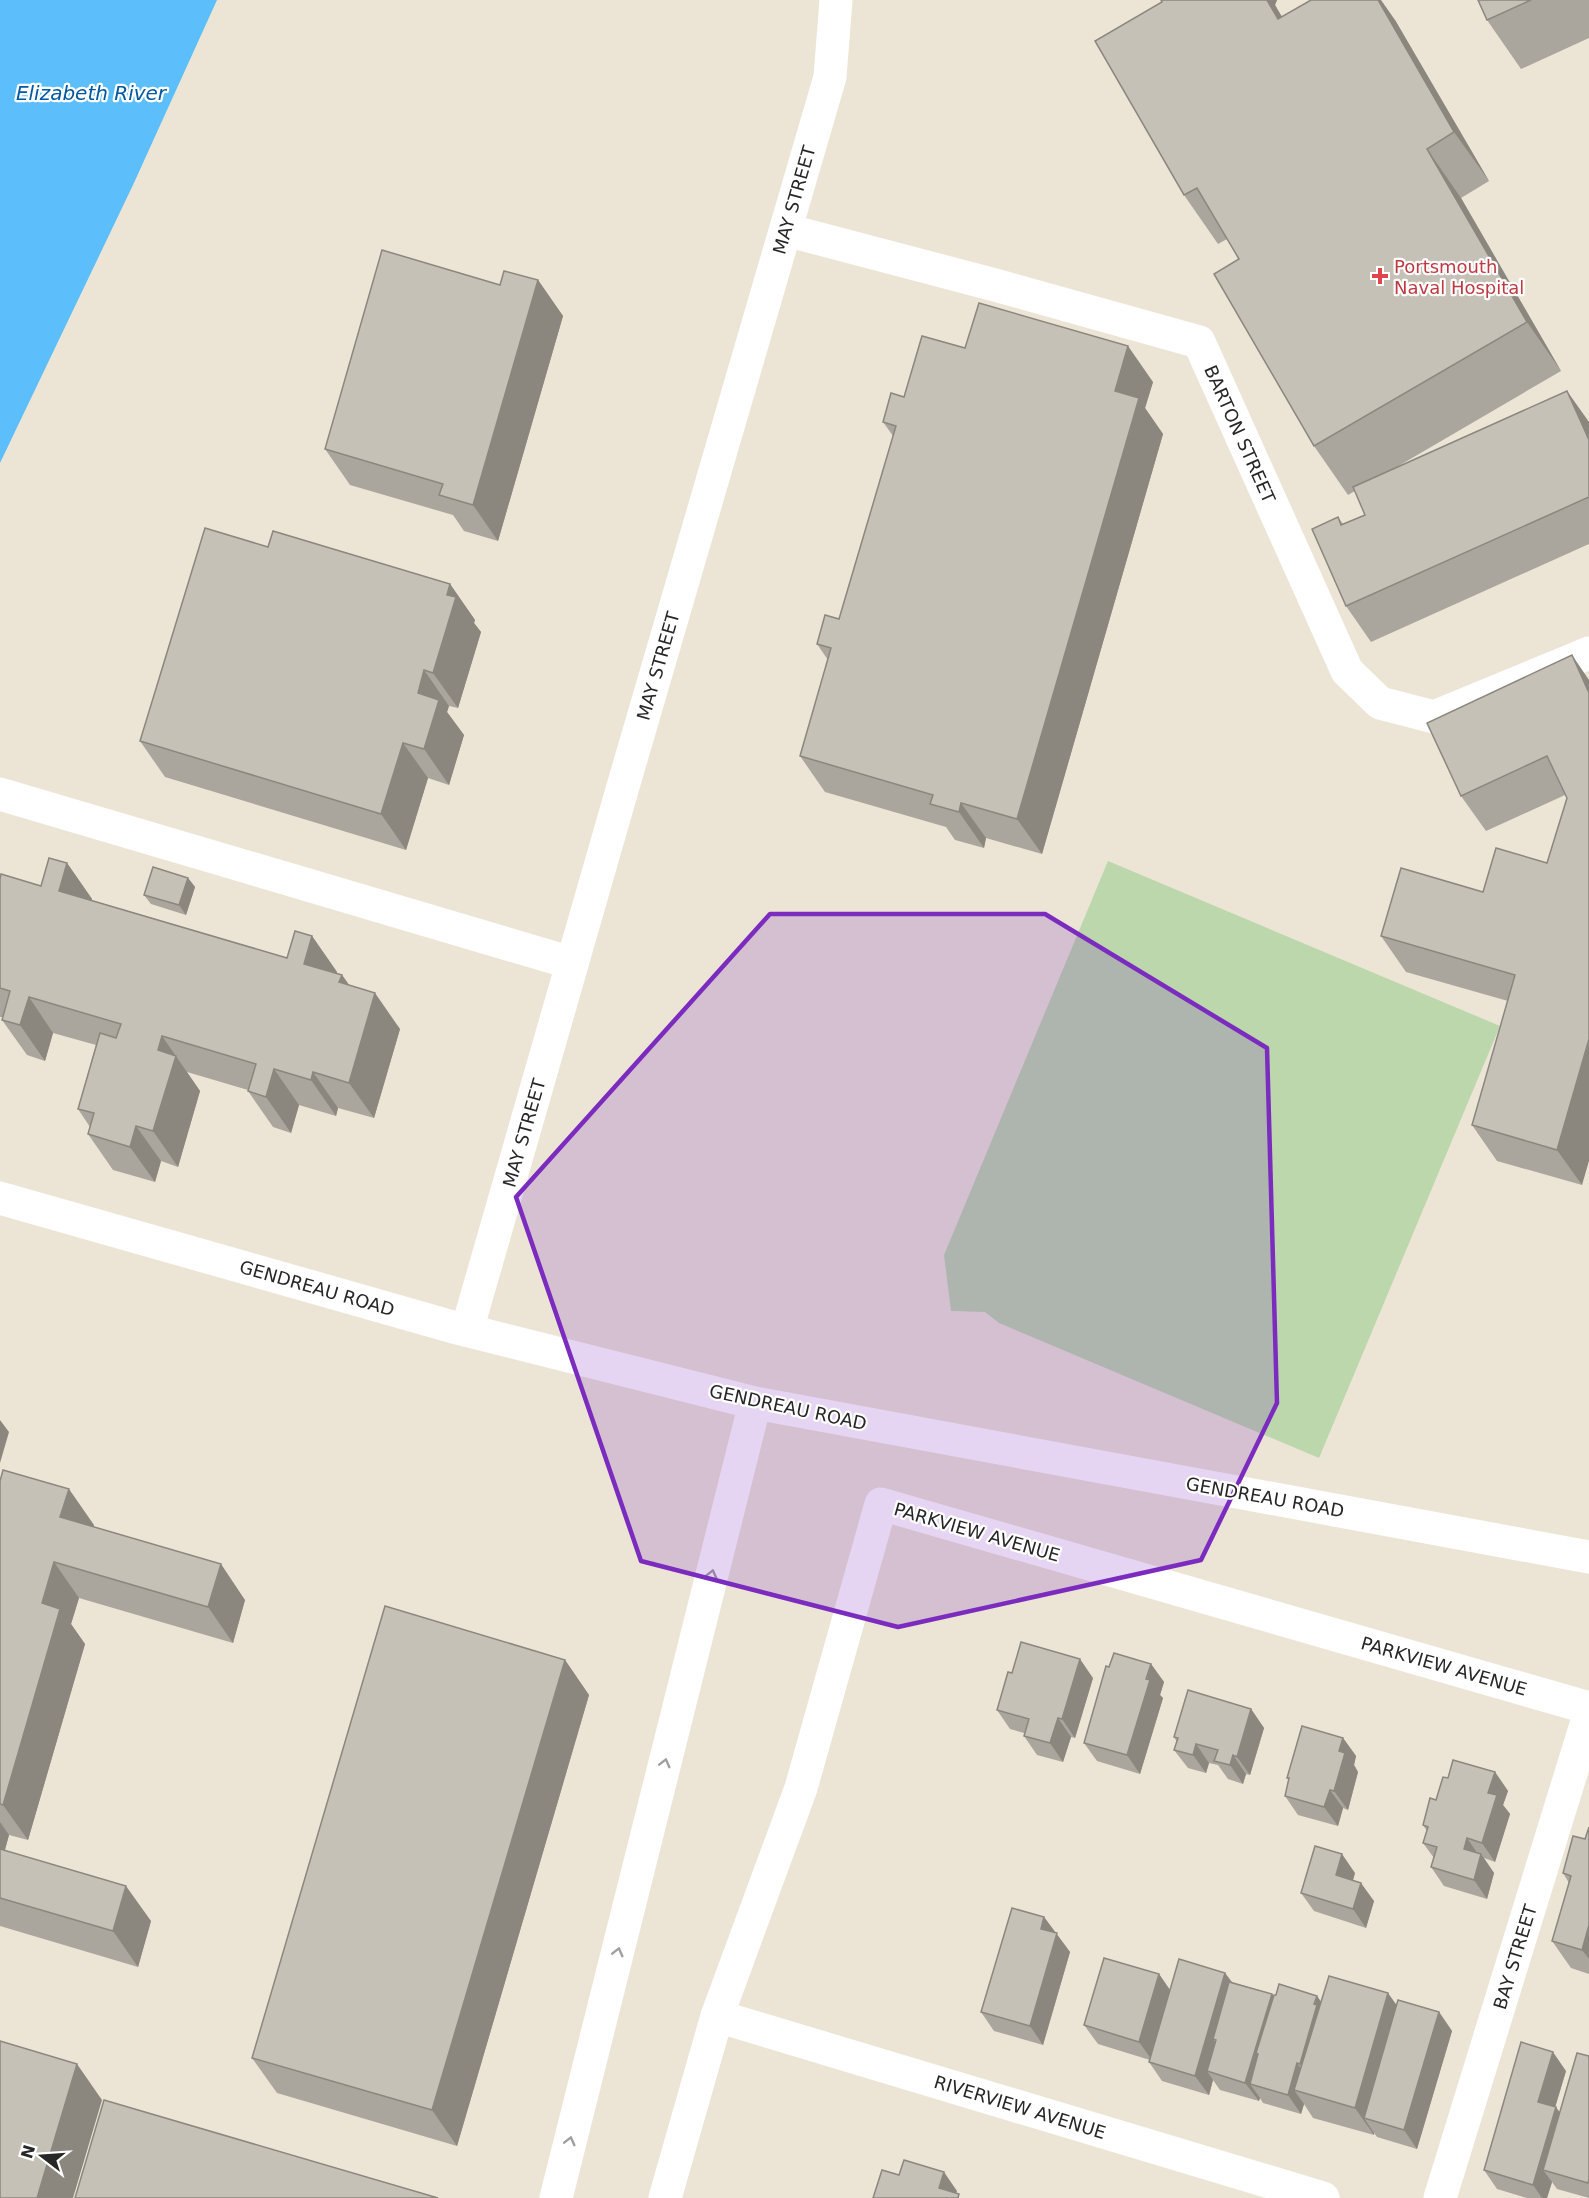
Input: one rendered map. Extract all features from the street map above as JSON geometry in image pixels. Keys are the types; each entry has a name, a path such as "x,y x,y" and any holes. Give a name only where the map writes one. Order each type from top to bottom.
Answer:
{"street":[{"name":"MAY STREET","path":"467,1330 830,76 836,0"},
{"name":"BARTON STREET","path":"786,230 1199,342 1347,670 1380,703 1434,717 1589,653"},
{"path":"0,794 572,963"},
{"name":"GENDREAU ROAD","path":"0,1198 467,1330 755,1403 1589,1557"},
{"path":"556,2198 755,1403"},
{"name":"PARKVIEW AVENUE","path":"717,2016 801,1788 881,1504 1589,1708"},
{"name":"BAY STREET","path":"1440,2198 1589,1716"},
{"path":"665,2198 717,2016"},
{"name":"RIVERVIEW AVENUE","path":"717,2016 1323,2198"}],"highlighted area":[{"path":"770,914 1045,914 1267,1048 1277,1403 1201,1560 898,1627 641,1561 516,1197"}],"green space":[{"path":"1108,861 1500,1026 1319,1458 999,1323 985,1312 951,1311 944,1255"}],"water":[{"name":"Elizabeth River","path":"0,0 239,0 0,492"}],"pier":[{"path":"217,0 242,0 3,494 0,495 0,463 133,185"}],"building":[{"name":"Portsmouth Naval Hospital","path":"1161,0 1267,0 1278,19 1311,0 1378,0 1454,132 1427,149 1527,322 1314,446 1214,274 1239,259 1197,188 1184,195 1095,41 1162,2"},
{"path":"1478,0 1531,0 1487,20"},
{"path":"382,250 500,285 504,271 538,280 473,505 439,495 443,484 325,449"},
{"path":"979,303 1128,346 1115,391 1139,398 1017,819 961,803 959,812 930,804 933,795 800,756 831,648 817,644 825,615 839,619 896,426 883,422 891,393 904,397 922,336 965,348"},
{"path":"1567,391 1589,440 1589,497 1346,606 1312,529 1338,517 1341,525 1365,515 1353,487"},
{"path":"205,528 268,547 273,531 450,584 447,595 456,597 433,673 424,670 418,693 439,700 424,749 403,743 381,814 140,741"},
{"path":"1572,655 1589,693 1589,1039 1557,1150 1472,1125 1515,975 1381,936 1401,868 1483,892 1496,848 1547,863 1567,798 1547,756 1461,796 1427,723"},
{"path":"49,858 67,863 59,891 287,958 295,931 312,936 304,964 342,975 339,982 375,993 349,1083 313,1072 311,1080 274,1069 266,1097 248,1091 256,1064 162,1036 158,1050 176,1056 153,1131 136,1126 130,1147 88,1134 94,1113 78,1109 100,1033 116,1038 121,1024 29,997 20,1025 2,1020 10,991 0,988 1,874 41,886"},
{"path":"153,867 188,878 179,905 144,895"},
{"path":"3,1470 69,1489 60,1517 221,1564 208,1607 54,1562 42,1603 60,1609 3,1805 0,1804 0,1481"},
{"path":"385,1606 565,1660 432,2110 252,2058"},
{"path":"1021,1642 1080,1659 1062,1719 1058,1718 1050,1743 1024,1736 1029,1719 997,1710 1008,1672 1012,1673"},
{"path":"1114,1653 1151,1664 1146,1679 1150,1680 1127,1755 1084,1743 1106,1666 1109,1667"},
{"path":"1188,1690 1251,1709 1237,1757 1233,1755 1230,1765 1214,1761 1218,1750 1196,1744 1193,1755 1174,1750 1178,1738 1174,1737"},
{"path":"1302,1726 1343,1738 1339,1751 1345,1753 1334,1791 1330,1790 1324,1807 1285,1796 1289,1778 1287,1778"},
{"path":"1453,1760 1495,1772 1488,1793 1497,1795 1482,1843 1467,1838 1464,1849 1481,1854 1474,1880 1431,1867 1437,1847 1423,1843 1428,1827 1423,1825 1430,1798 1436,1800 1443,1777 1448,1778"},
{"path":"1589,1827 1589,1925 1582,1950 1552,1941 1571,1876 1563,1873 1573,1836 1585,1839"},
{"path":"1315,1846 1342,1854 1336,1875 1361,1883 1353,1909 1301,1893"},
{"path":"0,1849 126,1886 113,1931 0,1898"},
{"path":"1012,1908 1044,1917 1041,1929 1057,1933 1030,2026 981,2012"},
{"path":"1104,1958 1159,1974 1139,2042 1084,2025"},
{"path":"1179,1959 1225,1973 1195,2076 1149,2062"},
{"path":"1329,1976 1388,1993 1355,2108 1294,2090"},
{"path":"1229,1982 1272,1994 1245,2083 1207,2071 1216,2040 1213,2039"},
{"path":"1279,1984 1317,1996 1314,2004 1317,2005 1300,2064 1297,2063 1288,2095 1250,2084 1258,2054 1256,2053"},
{"path":"1398,2000 1439,2012 1404,2130 1364,2118"},
{"path":"0,2041 77,2064 37,2198 0,2198"},
{"path":"1521,2042 1553,2052 1538,2102 1556,2107 1533,2185 1484,2170"},
{"path":"1577,2053 1589,2056 1588,2183 1543,2170"},
{"path":"104,2100 438,2198 75,2198"},
{"path":"904,2160 944,2172 939,2188 959,2194 958,2198 873,2198 882,2170 899,2175"}],"place":[{"name":"Portsmouth Naval Hospital","path":"1380,276"}]}
